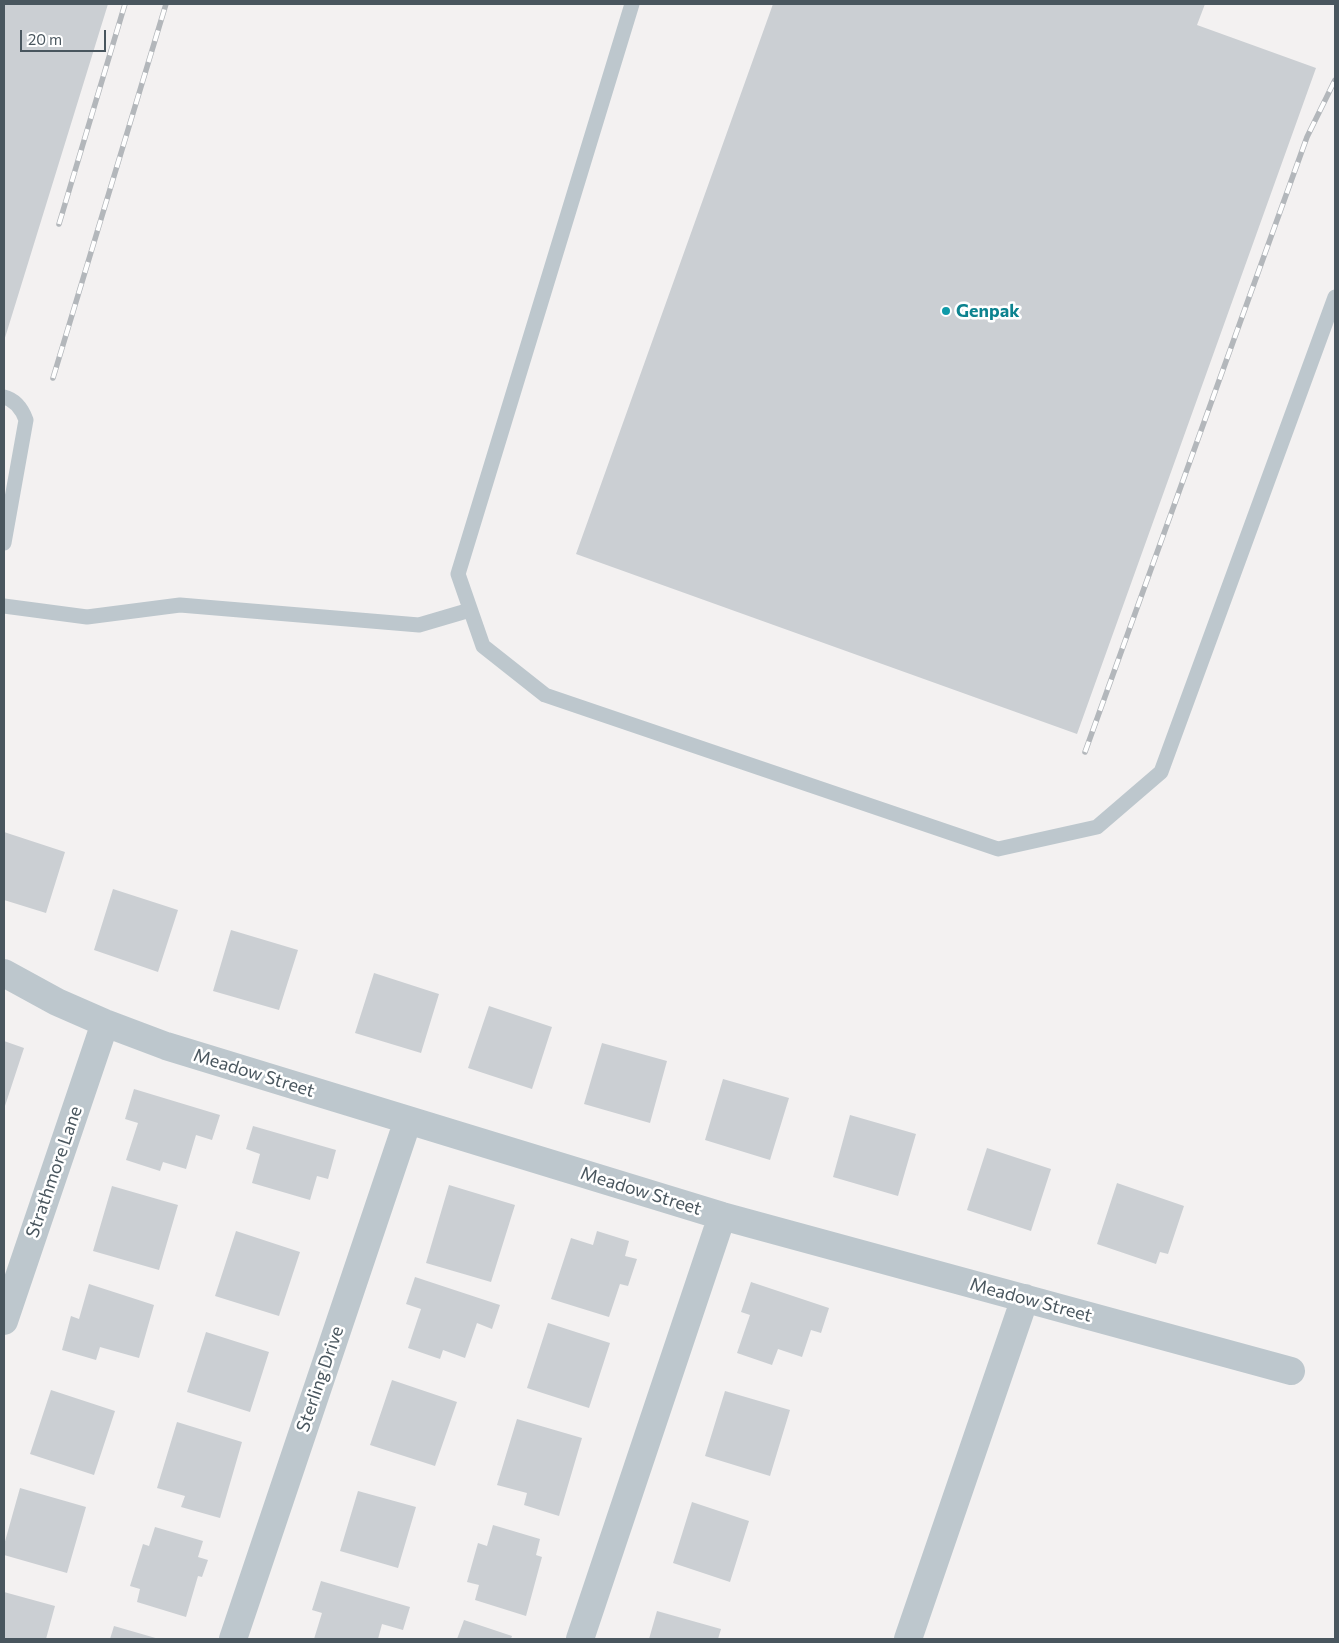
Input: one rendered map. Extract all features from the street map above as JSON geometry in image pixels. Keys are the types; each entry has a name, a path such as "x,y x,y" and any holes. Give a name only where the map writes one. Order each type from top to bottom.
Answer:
{"street":[{"name":"Meadow Street","path":"4,973 57,1002 105,1023 166,1046 722,1216 1291,1370"},
{"name":"Strathmore Lane","path":"4,1321 105,1023"},
{"name":"Sterling Drive","path":"232,1639 408,1120"},
{"path":"580,1639 722,1216"},
{"path":"908,1639 1026,1298"}],"lane":[{"path":"632,4 458,574 483,646 545,695 998,849 1097,827 1161,772 1335,297"},
{"path":"4,397 10,398 21,408 26,420 4,543"},
{"path":"4,606 87,617 180,605 419,625 470,610"}],"building":[{"path":"4,4 108,4 4,341"},
{"name":"Genpak","path":"773,4 1205,4 1197,25 1316,68 1077,734 576,554"},
{"path":"4,832 65,852 46,913 4,900"},
{"path":"113,889 178,910 158,972 94,950"},
{"path":"231,930 298,950 279,1010 213,991"},
{"path":"374,973 439,994 421,1053 355,1033"},
{"path":"489,1006 552,1027 532,1089 468,1068"},
{"path":"4,1041 24,1048 4,1109"},
{"path":"602,1043 667,1061 650,1123 584,1104"},
{"path":"723,1079 789,1098 770,1160 705,1140"},
{"path":"134,1089 220,1115 212,1140 196,1135 186,1169 163,1162 160,1171 126,1160 138,1123 125,1119"},
{"path":"850,1115 916,1134 898,1196 833,1177"},
{"path":"253,1126 336,1150 328,1179 317,1176 310,1200 252,1183 260,1154 246,1149"},
{"path":"987,1148 1051,1169 1031,1231 967,1210"},
{"path":"1117,1183 1184,1206 1168,1254 1160,1252 1156,1264 1097,1244"},
{"path":"449,1185 515,1205 491,1282 426,1263"},
{"path":"112,1186 178,1205 159,1270 93,1251"},
{"path":"236,1231 300,1252 279,1316 215,1296"},
{"path":"597,1231 629,1241 625,1256 637,1259 628,1286 620,1284 609,1317 551,1299 571,1238 593,1245"},
{"path":"415,1277 500,1305 492,1329 477,1323 465,1358 443,1350 440,1359 408,1348 421,1309 406,1304"},
{"path":"751,1282 829,1308 821,1333 811,1330 802,1357 778,1349 772,1365 737,1353 750,1315 741,1312"},
{"path":"89,1284 154,1305 139,1358 100,1347 96,1360 62,1350 71,1316 79,1319"},
{"path":"548,1323 610,1343 589,1408 527,1388"},
{"path":"206,1332 269,1352 250,1412 187,1392"},
{"path":"392,1380 457,1402 435,1466 370,1445"},
{"path":"51,1390 115,1411 94,1475 30,1454"},
{"path":"725,1391 790,1410 770,1476 705,1456"},
{"path":"517,1419 582,1438 559,1516 524,1505 527,1493 497,1485"},
{"path":"177,1422 242,1442 220,1518 181,1507 185,1496 157,1488"},
{"path":"20,1488 86,1507 67,1573 4,1555 4,1545"},
{"path":"358,1491 416,1507 398,1568 340,1551"},
{"path":"692,1502 749,1521 730,1582 673,1563"},
{"path":"493,1525 540,1539 536,1555 542,1557 526,1616 475,1600 479,1585 467,1582 478,1543 487,1546"},
{"path":"155,1527 203,1541 198,1557 208,1560 202,1577 198,1576 186,1617 137,1602 140,1589 130,1586 143,1544 149,1546"},
{"path":"321,1581 410,1607 403,1630 382,1624 378,1639 314,1639 322,1613 312,1610"},
{"path":"4,1592 55,1606 46,1639 4,1639"},
{"path":"657,1611 721,1629 718,1639 649,1639"},
{"path":"464,1620 512,1636 511,1639 457,1639"},
{"path":"114,1626 159,1639 110,1639"}],"railway":[{"path":"59,224 125,4"},
{"path":"53,378 166,4"},
{"path":"1085,752 1307,137 1335,80"}],"place":[{"name":"Genpak","path":"946,311"}]}
